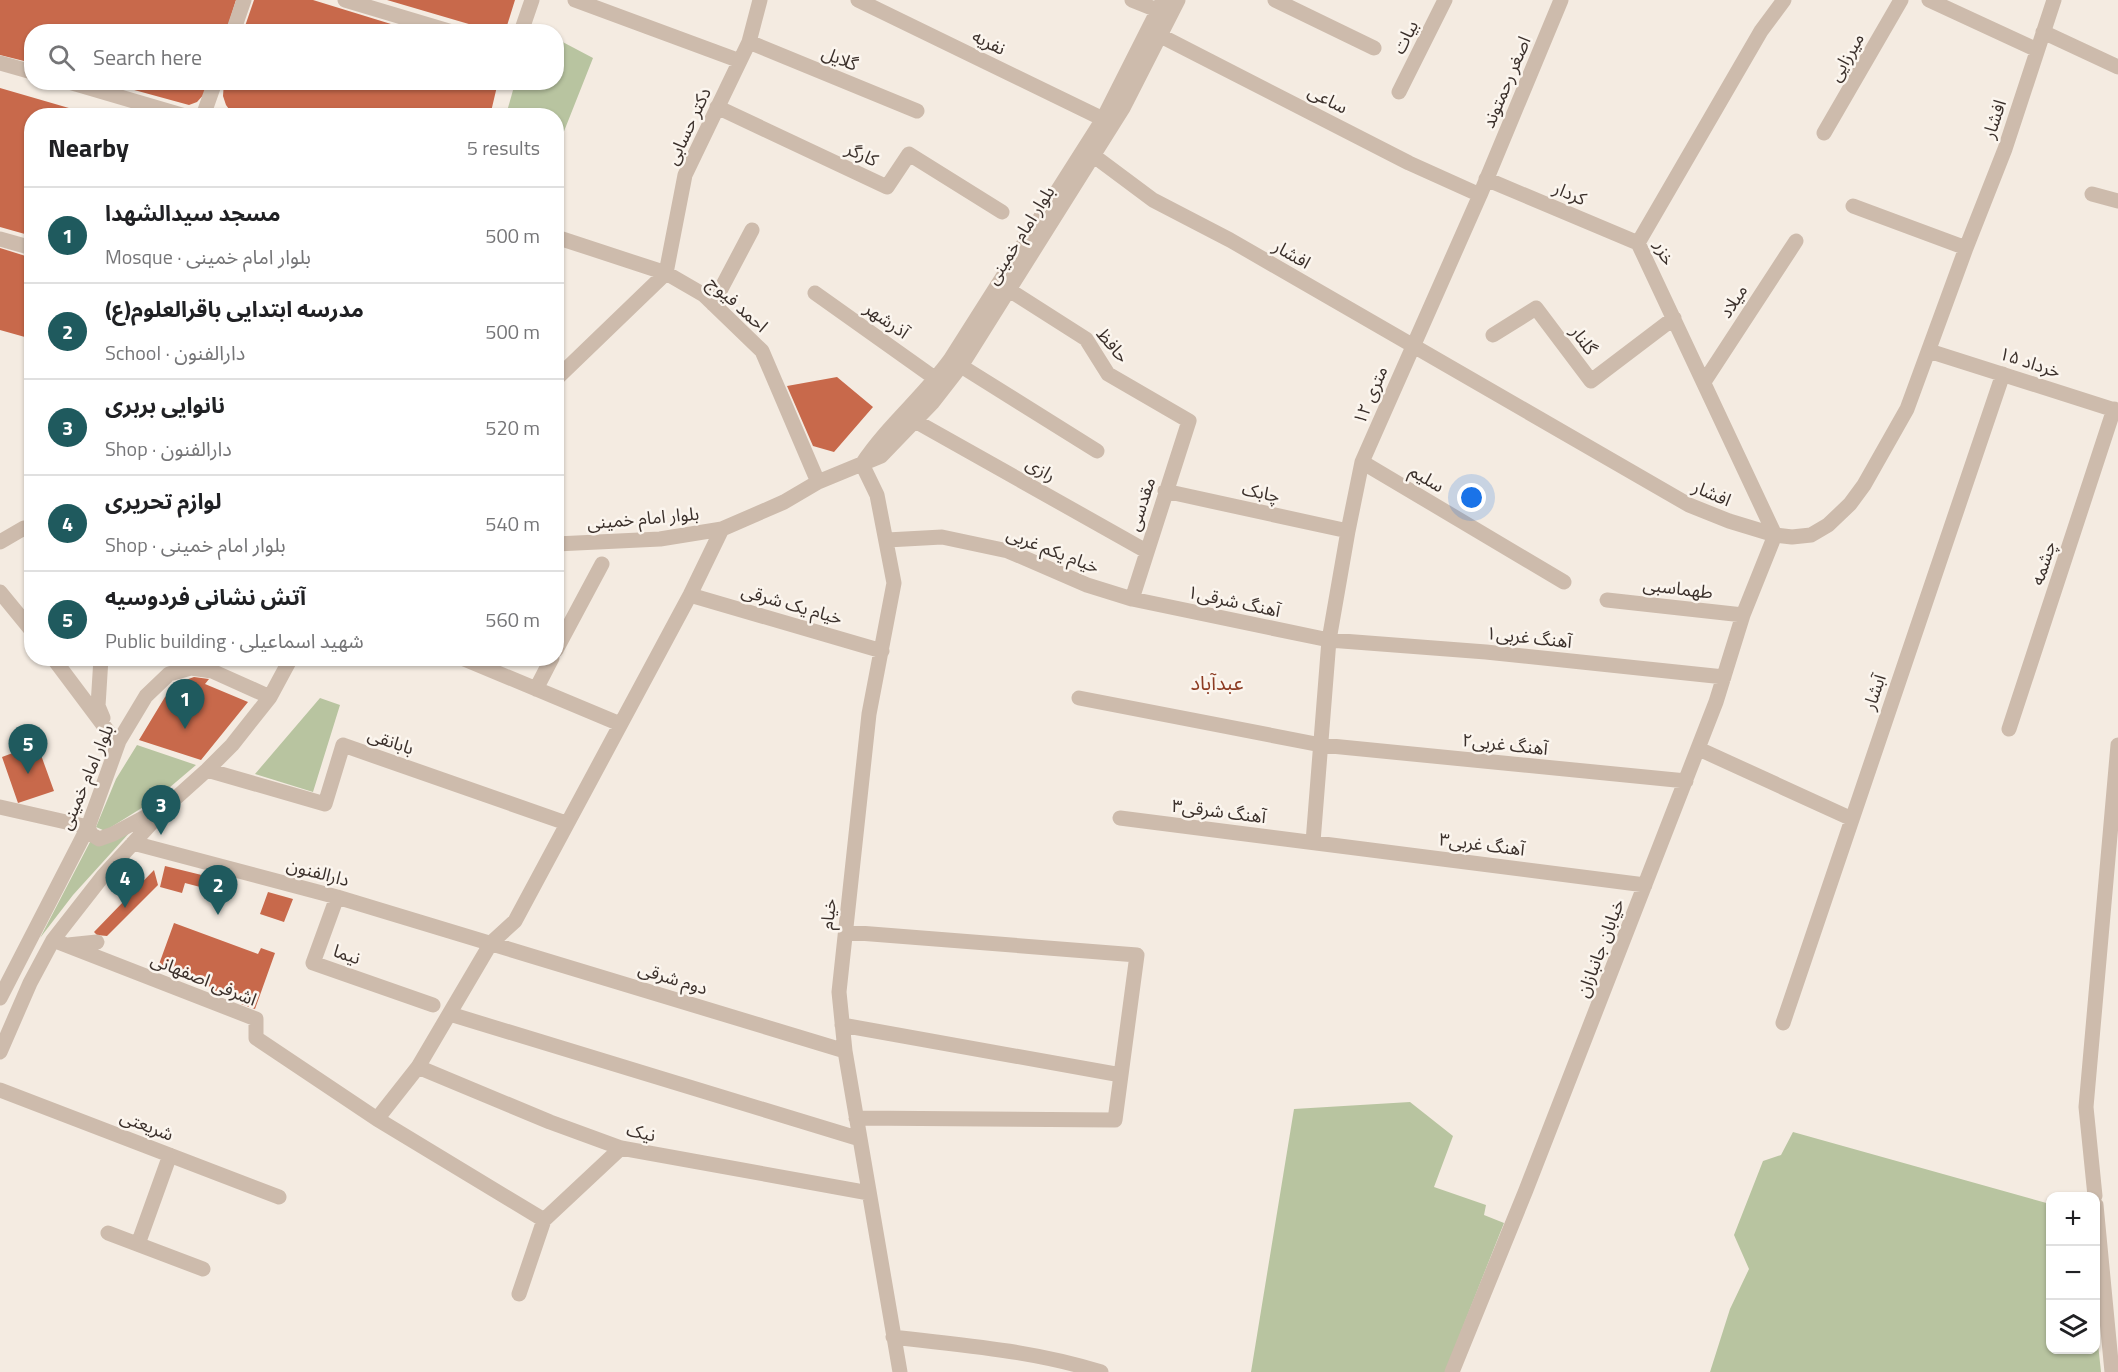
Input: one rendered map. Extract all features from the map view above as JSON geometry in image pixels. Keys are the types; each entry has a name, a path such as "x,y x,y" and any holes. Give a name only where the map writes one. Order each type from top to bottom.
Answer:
{"street":[{"path":"236,24 244,0"},
{"path":"345,0 425,24"},
{"path":"524,24 532,0"},
{"path":"575,0 740,62"},
{"name":"دکتر حسابی","path":"666,273 685,176 749,42 760,0"},
{"name":"نفریه","path":"858,0 1103,119"},
{"path":"1132,0 1160,5"},
{"name":"بلوار امام خمینی","path":"564,544 660,539 722,529 784,502 818,482 881,456 933,402 962,366 1123,108 1178,0"},
{"path":"1275,0 1374,48"},
{"name":"بیات","path":"1399,92 1445,0"},
{"name":"اصغر رحمتوند","path":"1486,179 1562,0"},
{"name":"خزر","path":"1775,535 1638,243 1761,31 1784,0"},
{"name":"میرزایی","path":"1824,133 1901,0"},
{"path":"1929,0 2037,50"},
{"name":"افشار","path":"1094,156 1153,200 1230,240 1689,506 1775,535 1792,537 1811,535 1828,525 1850,504 1864,485 1907,409 2005,149 2054,0"},
{"name":"بلوار امام خمینی","path":"861,464 873,447 936,379 1103,119 1160,5"},
{"path":"2043,32 2118,67"},
{"name":"ساعی","path":"1159,35 1409,163 1480,195"},
{"name":"گلایل","path":"749,42 917,111"},
{"path":"0,63 24,70"},
{"path":"96,90 158,108"},
{"path":"206,108 212,90"},
{"name":"کارگر","path":"717,107 887,187 909,154 1002,212"},
{"name":"۱۲ متری","path":"1313,843 1329,640 1362,462 1486,179"},
{"name":"کردار","path":"1486,179 1638,243"},
{"path":"2092,194 2118,201"},
{"path":"1853,206 1966,248"},
{"path":"713,304 752,231"},
{"path":"0,238 24,246"},
{"name":"احمد فیوج","path":"564,240 666,273 704,295 762,351 818,482"},
{"name":"میلاد","path":"1704,382 1796,241"},
{"path":"564,371 666,273"},
{"name":"حافظ","path":"1009,290 1086,339 1108,374 1189,421"},
{"name":"آذرشهر","path":"814,293 936,379"},
{"name":"گلنار","path":"1493,335 1536,308 1591,381 1674,318"},
{"name":"۱۵ خرداد","path":"1929,351 2116,410"},
{"path":"962,366 1097,451"},
{"name":"آبشار","path":"1783,1023 2003,374"},
{"name":"چشمه","path":"2009,729 2116,410"},
{"name":"رازی","path":"915,421 1146,551"},
{"name":"مقدسی","path":"1132,599 1189,421"},
{"name":"سلیم","path":"1362,462 1564,582"},
{"name":"خیام","path":"861,464 877,495 894,583 869,714 839,992 845,1051 900,1372"},
{"name":"چابک","path":"1165,491 1348,531"},
{"path":"544,1220 377,1119 418,1067 491,943 515,921 690,595 722,529"},
{"path":"0,542 24,533"},
{"name":"خیابان جانبازان","path":"1452,1372 1526,1190 1686,781 1724,677 1743,615 1775,535"},
{"name":"خیام یکم غربی","path":"887,540 942,537 1008,551 1087,585 1132,599"},
{"path":"564,635 602,564"},
{"path":"0,592 24,621"},
{"name":"خیام یک شرقی","path":"690,595 882,651"},
{"name":"آهنگ شرقی۱","path":"1132,599 1329,640"},
{"name":"طهماسبی","path":"1607,600 1743,615"},
{"name":"آهنگ غربی۱","path":"1329,640 1486,652 1724,677"},
{"path":"59,666 114,738"},
{"path":"100,666 98,706 114,738"},
{"name":"بلوار امام خمینی","path":"0,998 88,827 114,738 146,696 169,674 186,666"},
{"name":"بلوار امام خمینی","path":"199,666 270,697"},
{"path":"0,1052 30,983 59,943 79,905 168,805 232,745 270,697 287,666"},
{"path":"481,666 620,724"},
{"path":"536,689 548,666"},
{"name":"آهنگ غربی۲","path":"1079,698 1321,745 1686,781"},
{"name":"بابانقی","path":"207,770 326,804 343,745 566,823"},
{"path":"2094,1192 2086,1107 2118,745"},
{"path":"1698,749 1852,819"},
{"path":"0,807 88,827 95,837 105,837 168,805"},
{"name":"آهنگ شرقی۳","path":"1120,818 1313,843"},
{"name":"دارالفنون","path":"133,843 337,897 491,943"},
{"name":"آهنگ غربی۳","path":"1313,843 1645,885"},
{"name":"نیما","path":"337,897 313,963 433,1005"},
{"path":"846,932 1137,955 1115,1120 856,1118"},
{"path":"59,943 98,942"},
{"name":"اشرفی اصفهانی","path":"59,943 256,1019 256,1038 377,1119"},
{"name":"دوم شرقی","path":"491,943 845,1051"},
{"path":"450,1014 860,1139"},
{"path":"842,1025 1121,1075"},
{"name":"نیک","path":"418,1067 550,1122 621,1148 869,1193"},
{"name":"شریعتی","path":"0,1090 279,1197"},
{"path":"519,1294 544,1220 621,1148"},
{"path":"138,1244 170,1155"},
{"path":"108,1233 203,1269"},
{"path":"2100,1246 2112,1372"},
{"path":"893,1337 1013,1350 1070,1362 1101,1372"}],"green space":[{"path":"564,43 593,58 564,131 564,108 508,108 513,90 564,90"},
{"path":"320,698 340,705 313,792 255,774"},
{"path":"137,745 196,765 156,799 105,831 96,827 116,779"},
{"path":"131,831 73,895 40,938 90,842"},
{"path":"1410,1102 1453,1136 1434,1187 1486,1205 1484,1215 1504,1223 1445,1372 1251,1372 1294,1109"},
{"path":"1793,1132 2046,1203 2046,1354 2099,1354 2101,1372 1710,1372 1730,1309 1749,1269 1734,1235 1763,1161 1781,1155"}],"building":[{"path":"0,0 236,0 228,24 24,24 24,61 0,55"},
{"path":"254,0 313,0 391,24 246,24"},
{"path":"387,0 515,0 508,24 469,24"},
{"path":"0,88 69,108 24,108 24,234 0,227"},
{"path":"134,90 207,90 197,102 189,105"},
{"path":"223,90 496,90 492,108 228,108 223,96"},
{"path":"0,248 24,256 24,337 0,330"},
{"path":"837,377 873,407 834,452 813,446 787,386"},
{"path":"194,677 209,679 205,684 248,702 201,760 139,740 165,697 180,682"},
{"path":"37,744 54,791 18,803 2,757"},
{"path":"165,866 222,880 219,892 185,883 182,893 160,887"},
{"path":"154,870 158,885 107,936 97,935 94,932"},
{"path":"268,892 293,899 284,922 260,914"},
{"path":"174,923 258,954 261,948 275,953 255,1009 241,1004 243,999 221,991 219,994 212,991 213,988 158,967"}],"place":[{"name":"مسجد سیدالشهدا","path":"185,729"},
{"name":"آتش نشانی فردوسیه","path":"28,774"},
{"name":"نانوایی بربری","path":"161,835"},
{"name":"لوازم تحریری","path":"125,908"},
{"name":"مدرسه ابتدایی باقرالعلوم(ع)","path":"218,915"}],"district":[{"name":"عبدآباد","path":"1217,682"}]}
